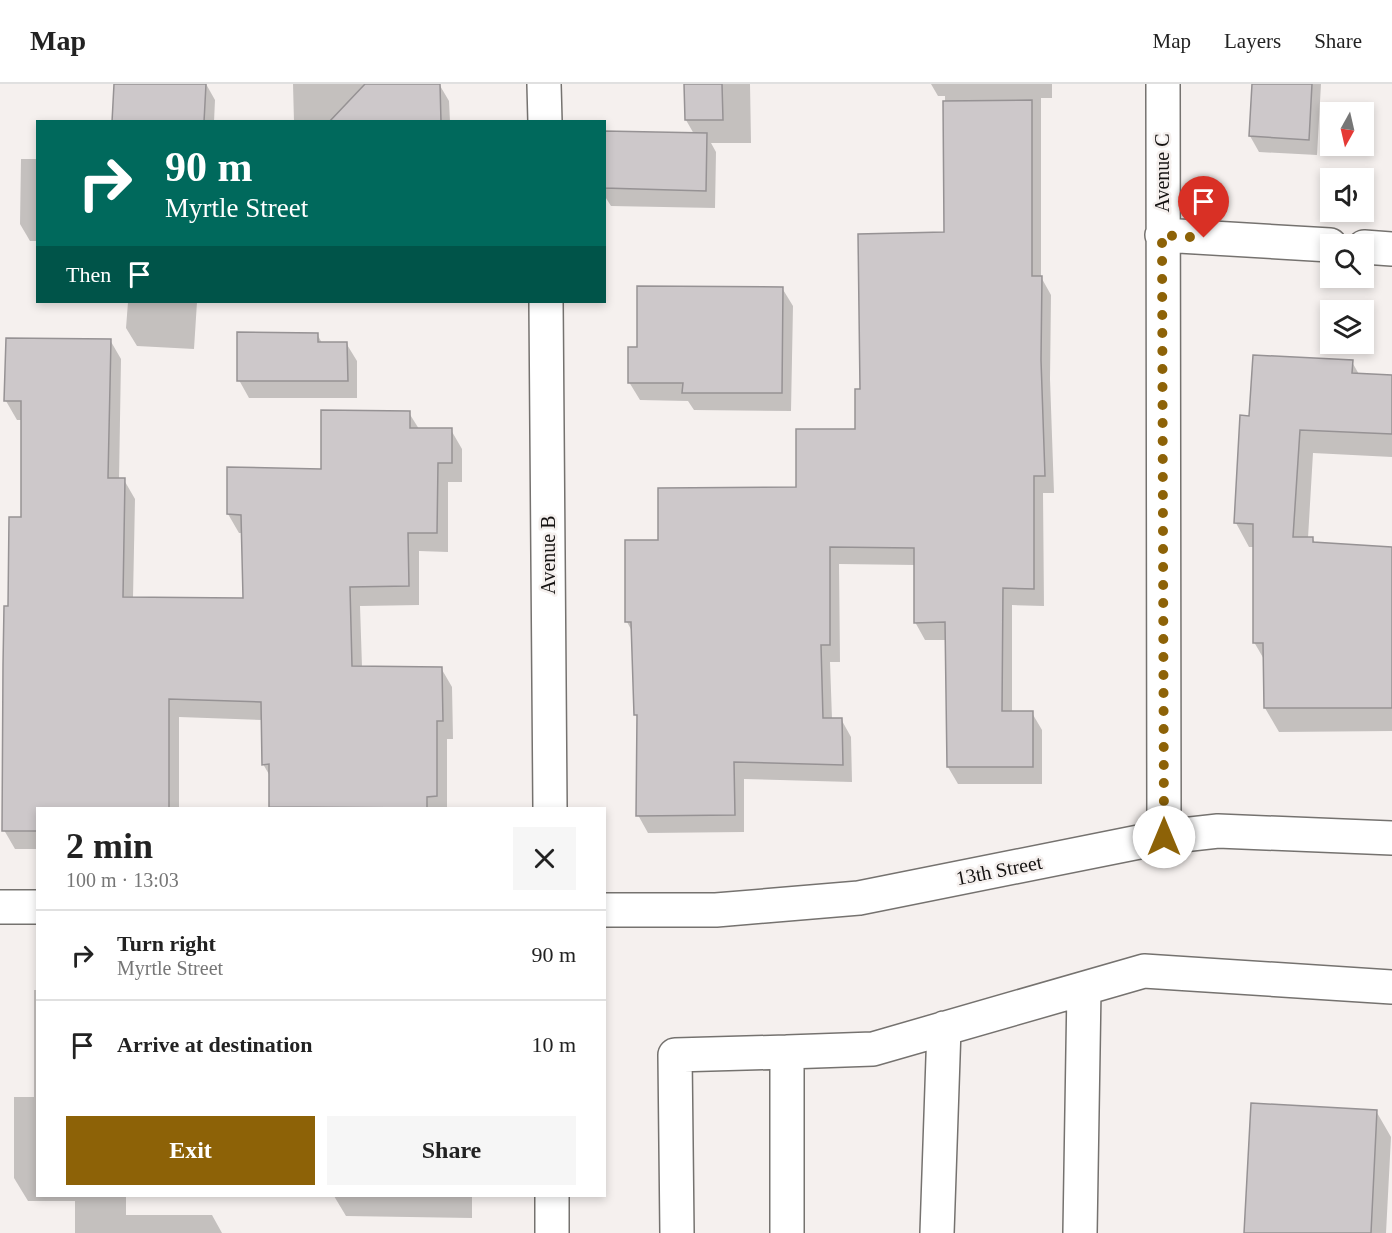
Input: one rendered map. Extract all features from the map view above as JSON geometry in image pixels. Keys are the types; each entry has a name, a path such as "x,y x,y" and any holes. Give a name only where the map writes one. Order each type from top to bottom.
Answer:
{"street":[{"path":"544,84 545,120"},
{"name":"Avenue C","path":"1163,84 1164,837"},
{"path":"1162,235 1320,244"},
{"path":"1374,248 1392,249"},
{"name":"Avenue B","path":"546,303 550,807"},
{"name":"13th Street","path":"606,910 716,910 859,898 1164,837 1218,831 1392,838"},
{"path":"0,907 36,907"},
{"path":"677,1233 675,1055 873,1049 1144,971 1392,987"},
{"path":"1080,1233 1084,989"},
{"path":"937,1233 944,1028"},
{"path":"787,1052 787,1233"},
{"path":"552,1197 552,1233"}],"building":[{"path":"114,84 206,84 204,120 112,120"},
{"path":"365,84 440,84 441,120 331,120"},
{"path":"684,84 722,84 723,120 685,120"},
{"path":"1252,84 1312,84 1309,140 1249,136"},
{"path":"1032,100 1032,276 1042,276 1041,360 1045,476 1034,476 1034,589 1003,588 1002,711 1033,711 1033,767 947,767 945,622 914,623 914,548 830,547 830,645 821,645 823,718 842,718 843,765 734,762 735,815 636,816 637,715 634,715 631,622 625,622 625,540 658,540 658,488 796,487 796,429 855,429 855,389 860,389 858,234 944,232 943,101"},
{"path":"606,131 707,133 706,191 606,188"},
{"path":"637,286 783,287 782,393 682,393 683,383 628,383 628,347 637,347"},
{"path":"237,332 318,333 318,342 347,342 348,381 237,381"},
{"path":"6,338 111,339 108,478 125,478 123,597 243,598 241,515 227,514 227,467 321,469 321,410 410,411 410,428 452,428 452,463 438,463 437,533 408,533 409,586 350,587 352,666 442,667 443,721 437,721 437,796 427,797 427,807 269,807 269,764 262,765 261,702 169,699 169,807 36,807 36,831 2,831 4,606 8,606 9,517 21,517 21,401 4,401"},
{"path":"1253,355 1353,360 1352,373 1392,375 1392,434 1300,430 1293,537 1313,537 1313,542 1392,547 1392,708 1264,708 1263,643 1253,643 1253,524 1234,523 1240,415 1249,416"},
{"path":"1251,1103 1377,1110 1371,1233 1244,1233"}],"route":[{"path":"1164,837 1162,235 1204,238"}]}
